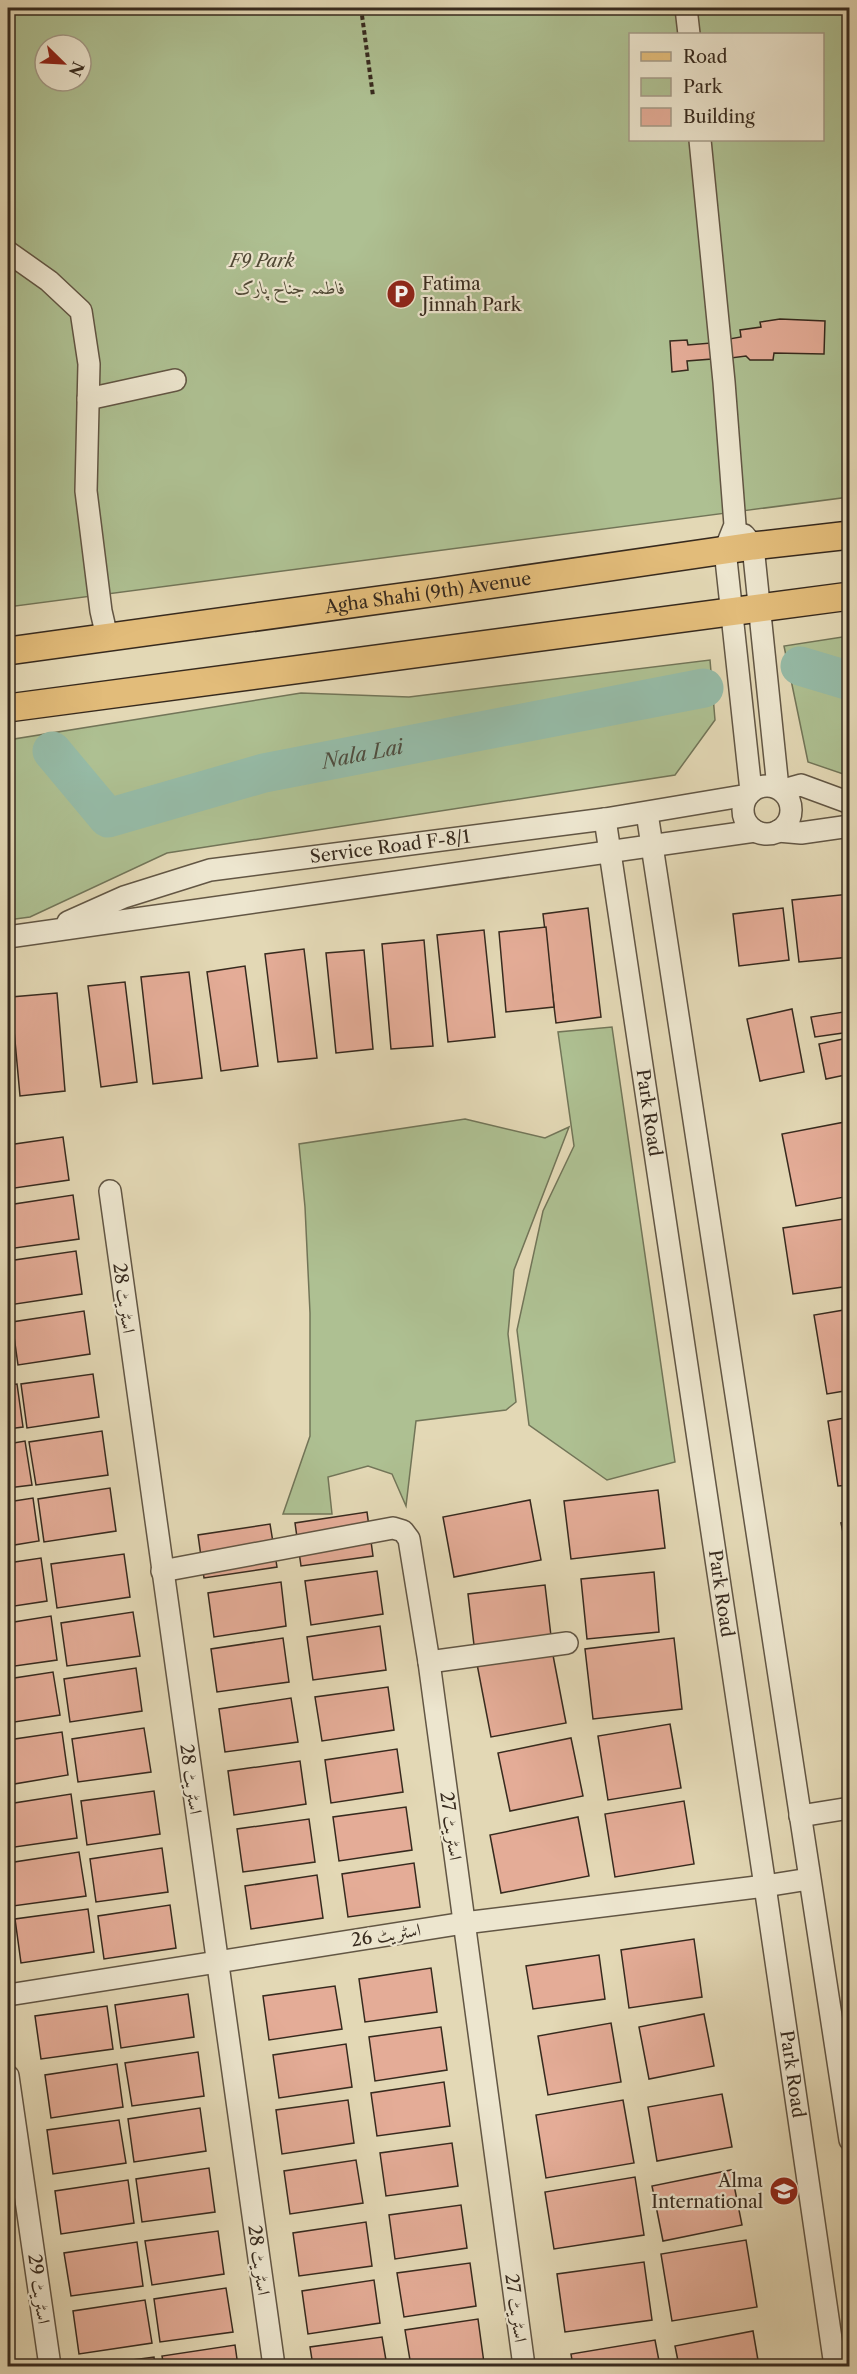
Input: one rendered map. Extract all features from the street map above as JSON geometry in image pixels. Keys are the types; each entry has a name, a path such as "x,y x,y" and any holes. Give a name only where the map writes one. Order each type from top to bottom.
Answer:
{"main road":[{"name":"Agha Shahi (9th) Avenue","path":"8,651 426,594 753,546 849,535"},
{"path":"8,708 849,596"}],"street":[{"path":"686,8 689,33"},
{"path":"700,141 724,382 735,525 725,550 749,793"},
{"path":"8,252 49,281 81,311 89,364 86,490 101,611 107,637"},
{"path":"88,399 175,380"},
{"path":"735,525 753,546 781,789 790,802 791,815 784,827 767,834 755,831 743,814 749,793 759,786 769,785 781,789 801,785 849,803"},
{"name":"Service Road F-8/1","path":"42,933 124,897 210,870 647,813 749,793"},
{"path":"647,813 849,2140"},
{"name":"Park Road","path":"605,819 835,2367"},
{"path":"778,831 801,833 849,826"},
{"name":"Service Road F-8/1","path":"8,937 755,831"},
{"name":"اسٹریٹ 28","path":"110,1191 274,2367"},
{"name":"اسٹریٹ 27","path":"162,1570 393,1528 403,1531 410,1539 429,1662 524,2367"},
{"path":"429,1662 567,1643"},
{"path":"800,1816 849,1808"},
{"name":"اسٹریٹ 26","path":"8,1995 464,1923 809,1879"},
{"name":"اسٹریٹ 29","path":"8,2076 48,2364"}],"path":[{"path":"361,8 373,96"}],"green space":[{"name":"فاطمہ جناح پارک","path":"8,8 849,8 849,497 8,607"},
{"path":"850,636 849,776 808,762 784,646"},
{"path":"710,660 715,720 675,775 167,853 30,917 8,920 8,740 301,693 409,697"},
{"path":"612,1027 675,1462 607,1480 529,1425 517,1330 543,1211 574,1146 558,1032"},
{"path":"465,1119 545,1138 569,1127 514,1270 508,1334 516,1402 506,1410 416,1421 406,1506 392,1474 368,1466 328,1477 332,1514 283,1514 310,1436 310,1313 305,1207 299,1144"}],"building":[{"path":"780,319 825,321 824,354 774,353 773,360 750,360 746,356 731,358 729,339 741,337 740,330 761,327 760,322"},
{"path":"687,340 688,345 711,343 712,359 687,361 688,370 672,372 670,341"},
{"path":"850,894 850,957 799,962 792,900"},
{"path":"588,908 601,1017 556,1023 543,914"},
{"path":"783,908 789,960 739,966 733,914"},
{"path":"546,927 554,1007 506,1012 499,932"},
{"path":"484,930 495,1037 448,1042 437,935"},
{"path":"424,940 433,1046 391,1049 382,944"},
{"path":"304,949 317,1058 278,1062 265,954"},
{"path":"364,950 373,1049 336,1053 326,953"},
{"path":"245,966 258,1066 221,1071 207,972"},
{"path":"189,972 202,1078 153,1084 141,977"},
{"path":"125,982 137,1082 101,1087 88,986"},
{"path":"57,993 65,1091 20,1096 11,997"},
{"path":"792,1009 804,1072 760,1081 747,1019"},
{"path":"850,1011 850,1032 815,1037 811,1017"},
{"path":"848,1038 850,1074 826,1079 819,1044"},
{"path":"850,1121 850,1196 796,1206 782,1134"},
{"path":"63,1137 69,1180 8,1189 8,1145"},
{"path":"73,1195 79,1239 8,1249 8,1205"},
{"path":"850,1218 850,1286 793,1294 783,1228"},
{"path":"76,1251 82,1294 9,1305 8,1261"},
{"path":"850,1309 850,1390 827,1394 814,1315"},
{"path":"84,1311 90,1354 18,1365 12,1322"},
{"path":"8,1322 14,1365 8,1366"},
{"path":"93,1374 99,1417 27,1428 21,1384"},
{"path":"17,1384 23,1427 8,1429 8,1385"},
{"path":"850,1417 850,1485 838,1486 828,1421"},
{"path":"102,1431 108,1475 36,1485 29,1442"},
{"path":"25,1441 32,1485 8,1488 8,1444"},
{"path":"110,1488 116,1531 44,1542 38,1499"},
{"path":"658,1490 665,1548 571,1559 564,1501"},
{"path":"33,1498 39,1541 8,1546 8,1502"},
{"path":"530,1500 541,1560 454,1577 443,1517"},
{"path":"367,1512 373,1556 301,1566 295,1523"},
{"path":"850,1522 850,1566 841,1523"},
{"path":"270,1524 277,1567 204,1578 198,1535"},
{"path":"124,1554 130,1597 57,1608 51,1564"},
{"path":"41,1558 47,1601 8,1607 8,1563"},
{"path":"377,1571 383,1614 311,1625 305,1581"},
{"path":"654,1572 659,1632 587,1639 581,1579"},
{"path":"281,1582 286,1626 214,1637 208,1593"},
{"path":"545,1585 551,1636 474,1645 468,1594"},
{"path":"133,1612 140,1656 67,1666 61,1623"},
{"path":"51,1616 57,1660 8,1667 8,1623"},
{"path":"380,1626 386,1670 313,1680 307,1637"},
{"path":"283,1638 289,1682 217,1692 211,1649"},
{"path":"674,1638 682,1709 593,1719 585,1649"},
{"path":"552,1650 566,1723 491,1737 477,1664"},
{"path":"136,1668 142,1711 70,1722 64,1679"},
{"path":"53,1672 60,1715 8,1723 8,1679"},
{"path":"388,1687 394,1730 322,1741 315,1697"},
{"path":"291,1698 298,1742 225,1752 219,1709"},
{"path":"670,1724 681,1788 608,1800 598,1736"},
{"path":"144,1728 151,1772 78,1782 72,1739"},
{"path":"62,1732 68,1775 8,1785 8,1740"},
{"path":"571,1738 583,1796 510,1811 498,1753"},
{"path":"397,1749 403,1792 331,1803 325,1760"},
{"path":"300,1761 306,1804 234,1815 228,1771"},
{"path":"154,1791 160,1834 87,1845 81,1801"},
{"path":"71,1794 77,1838 8,1848 8,1804"},
{"path":"684,1801 694,1864 615,1877 605,1814"},
{"path":"406,1807 412,1850 339,1861 333,1817"},
{"path":"578,1817 589,1876 501,1893 490,1835"},
{"path":"309,1819 315,1862 243,1872 237,1829"},
{"path":"162,1848 168,1892 96,1902 90,1859"},
{"path":"79,1852 86,1896 13,1906 8,1863"},
{"path":"414,1863 420,1907 348,1917 342,1874"},
{"path":"317,1875 323,1918 251,1929 245,1886"},
{"path":"170,1905 176,1948 104,1959 98,1916"},
{"path":"88,1909 94,1952 21,1963 15,1919"},
{"path":"694,1939 702,1997 629,2008 621,1950"},
{"path":"599,1955 605,1999 533,2009 526,1966"},
{"path":"431,1968 437,2012 365,2022 359,1979"},
{"path":"335,1986 342,2029 269,2040 263,1996"},
{"path":"188,1994 194,2037 121,2048 115,2005"},
{"path":"107,2006 113,2049 41,2059 35,2016"},
{"path":"704,2014 714,2066 649,2079 639,2027"},
{"path":"611,2023 621,2082 548,2095 538,2036"},
{"path":"441,2027 447,2070 375,2081 369,2037"},
{"path":"346,2044 352,2087 279,2098 273,2055"},
{"path":"198,2052 204,2096 132,2106 125,2063"},
{"path":"117,2064 123,2107 51,2118 45,2075"},
{"path":"444,2082 450,2126 377,2136 371,2093"},
{"path":"722,2094 732,2147 657,2161 648,2107"},
{"path":"348,2100 354,2143 282,2154 276,2110"},
{"path":"623,2100 634,2163 546,2178 536,2115"},
{"path":"200,2108 206,2151 134,2162 128,2119"},
{"path":"119,2120 126,2163 53,2174 47,2130"},
{"path":"452,2143 458,2186 386,2196 380,2153"},
{"path":"356,2160 363,2203 290,2214 284,2171"},
{"path":"209,2168 215,2212 142,2222 136,2179"},
{"path":"731,2170 742,2225 663,2241 652,2186"},
{"path":"635,2177 644,2235 554,2249 545,2192"},
{"path":"128,2180 134,2223 61,2234 55,2191"},
{"path":"461,2205 467,2248 395,2259 389,2215"},
{"path":"366,2222 372,2266 299,2276 293,2233"},
{"path":"218,2231 224,2274 152,2285 145,2241"},
{"path":"746,2240 757,2307 672,2321 661,2254"},
{"path":"137,2242 143,2286 71,2296 64,2253"},
{"path":"644,2262 652,2320 565,2332 557,2274"},
{"path":"470,2263 476,2306 404,2317 397,2273"},
{"path":"374,2280 380,2323 308,2334 302,2291"},
{"path":"226,2288 233,2332 160,2342 154,2299"},
{"path":"145,2300 152,2343 79,2354 73,2311"},
{"path":"478,2319 484,2363 458,2366 411,2366 405,2330"},
{"path":"753,2331 759,2366 679,2366 675,2346"},
{"path":"382,2337 387,2366 313,2366 310,2347"},
{"path":"655,2340 660,2366 573,2366 571,2354"},
{"path":"235,2345 238,2366 164,2366 162,2356"},
{"path":"154,2357 155,2366 86,2366"}],"waterway":[{"name":"Nala Lai","path":"800,666 850,681"},
{"name":"Nala Lai","path":"52,751 108,818 264,773 704,688"}],"place":[{"name":"Fatima Jinnah Park","path":"401,294"},
{"name":"Alma International","path":"784,2191"}],"park label":[{"name":"F9 Park","path":"262,261"}]}
